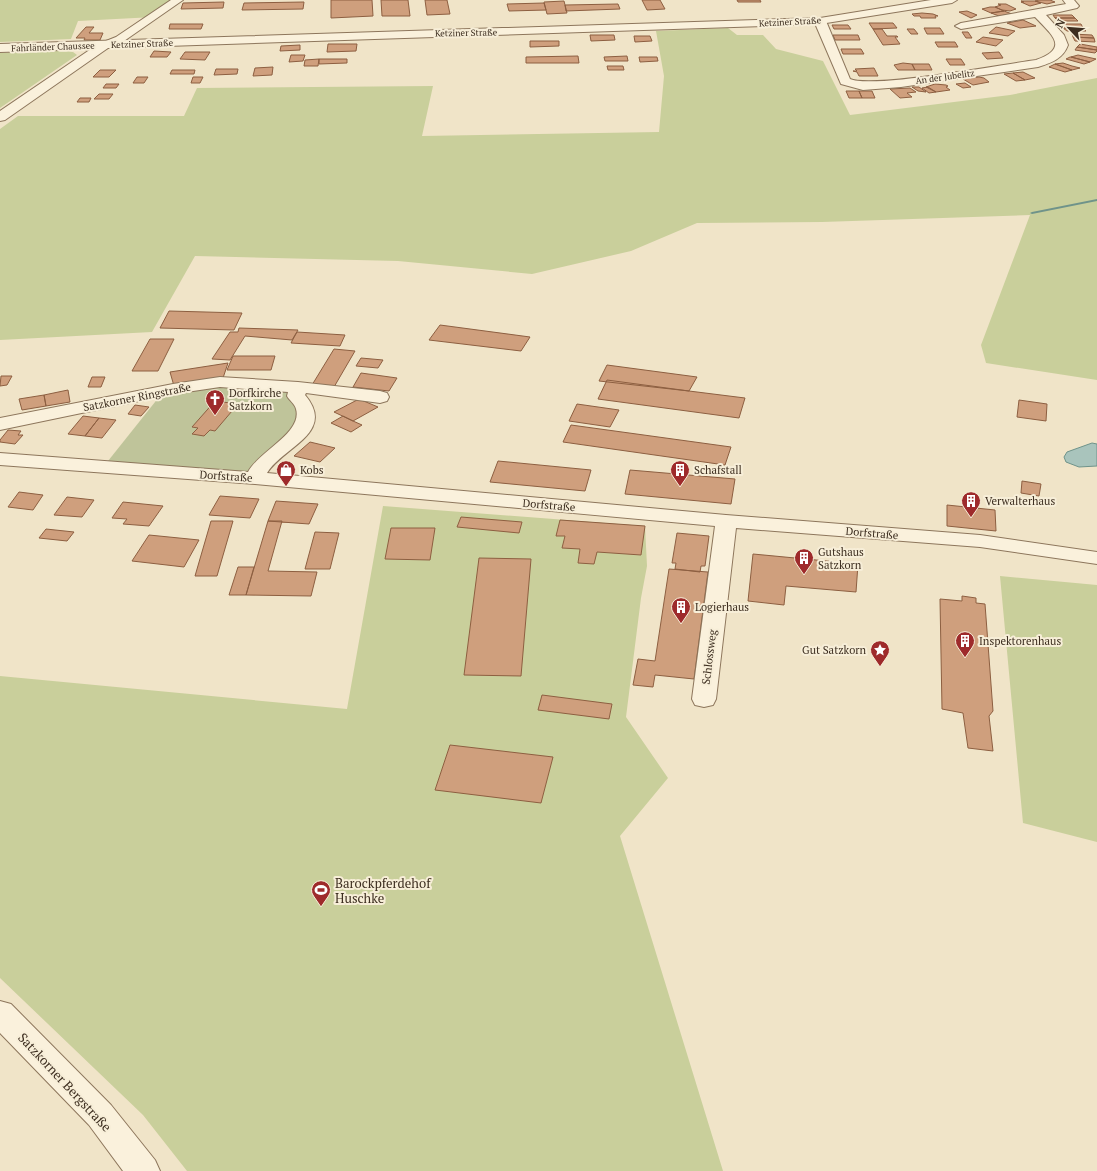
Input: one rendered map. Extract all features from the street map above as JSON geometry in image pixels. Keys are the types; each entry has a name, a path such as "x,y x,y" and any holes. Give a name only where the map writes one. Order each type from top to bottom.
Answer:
{"street":[{"path":"105,45 120,39 178,0"},
{"name":"Ketziner Straße","path":"0,117 58,75 105,45 820,21 952,0"},
{"path":"961,26 1073,6 1068,0"},
{"name":"An der Jubelitz","path":"820,21 845,81 851,84 863,86 901,83 1019,66 1052,58 1060,51 1062,45 1060,37 1038,13"},
{"name":"Fahrländer Chaussee","path":"0,48 105,45"},
{"name":"Satzkorner Ringstraße","path":"0,424 173,389 220,382 298,387 380,397"},
{"path":"255,478 260,468 301,431 306,417 305,407 296,396 298,387"},
{"name":"Dorfstraße","path":"0,459 255,478 726,521 980,541 1097,558"},
{"name":"Schlossweg","path":"704,699 726,521"},
{"name":"Satzkorner Bergstraße","path":"0,1013 100,1115 143,1171"}],"green space":[{"path":"0,0 181,0 154,17 78,21 71,39 0,42"},
{"path":"728,28 737,35 763,35 776,49 823,61 850,115 1010,95 1097,78 1097,380 986,363 981,345 1030,215 822,222 697,223 631,251 532,274 398,261 195,256 152,332 0,340 0,129 18,116 184,116 197,88 433,86 422,136 659,132 664,76 656,31"},
{"path":"59,49 73,52 77,55 0,108 0,53"},
{"path":"219,386 287,389 299,407 295,430 249,472 108,461 159,397"},
{"name":"Barockpferdehof Huschke","path":"383,506 645,526 647,566 641,598 626,717 668,778 620,836 723,1171 187,1171 143,1115 0,978 0,676 347,709"},
{"path":"1000,576 1097,585 1097,842 1023,823"}],"water":[{"path":"1092,443 1097,444 1097,466 1079,467 1066,462 1064,457 1067,452"}],"building":[{"path":"331,0 372,0 373,16 331,18"},
{"path":"381,0 408,0 410,16 382,16"},
{"path":"425,0 447,0 450,14 427,15"},
{"path":"642,0 660,0 665,9 647,10"},
{"path":"737,0 760,0 761,2 738,2"},
{"path":"1050,0 1055,2 1047,4 1035,1"},
{"path":"564,1 567,13 547,14 544,2"},
{"path":"1021,1 1035,1 1041,3 1030,6"},
{"path":"224,2 223,8 181,9 183,3"},
{"path":"304,2 303,9 242,10 244,3"},
{"path":"544,3 546,10 509,11 507,4"},
{"path":"618,4 620,9 566,11 565,5"},
{"path":"998,4 1006,4 1016,9 1010,11 1002,10 995,7 1001,5"},
{"path":"995,7 1004,11 991,13 982,9"},
{"path":"967,11 977,15 971,18 959,12"},
{"path":"1004,11 1012,14 999,16 991,13"},
{"path":"922,13 938,16 935,16 936,18 921,18 920,16 914,16 912,14"},
{"path":"1053,15 1072,15 1075,18 1055,18"},
{"path":"1055,18 1075,18 1078,21 1059,21"},
{"path":"1023,20 1036,26 1020,28 1007,23"},
{"path":"869,23 893,23 897,28 873,29"},
{"path":"170,24 203,24 201,29 169,29"},
{"path":"1061,24 1081,24 1083,28 1063,28"},
{"path":"832,25 848,25 851,29 834,29"},
{"path":"86,27 94,27 89,33 103,33 100,40 84,40 85,38 76,38"},
{"path":"996,27 1015,31 1008,36 989,33"},
{"path":"924,28 940,28 944,34 927,34"},
{"path":"1063,28 1083,28 1086,31 1067,31"},
{"path":"873,29 882,29 887,36 897,36 898,37 895,37 900,44 883,45"},
{"path":"907,29 914,29 918,34 911,34"},
{"path":"962,32 968,32 972,38 966,38"},
{"path":"1072,34 1092,35 1094,38 1073,37"},
{"path":"590,35 614,35 615,40 591,41"},
{"path":"833,35 858,35 860,40 835,40"},
{"path":"634,36 650,36 652,41 635,42"},
{"path":"983,37 1003,40 996,46 976,42"},
{"path":"1073,37 1094,38 1095,42 1075,41"},
{"path":"530,41 559,41 559,46 530,47"},
{"path":"935,42 955,42 958,47 938,47"},
{"path":"328,44 357,44 356,51 327,52"},
{"path":"1080,44 1097,47 1097,50 1077,47"},
{"path":"300,45 300,50 280,51 281,46"},
{"path":"1077,47 1097,51 1095,53 1075,50"},
{"path":"841,49 861,49 864,54 843,54"},
{"path":"154,51 171,52 167,57 150,57"},
{"path":"185,52 210,52 205,60 180,59"},
{"path":"999,52 1003,58 987,59 982,53"},
{"path":"291,55 305,55 303,61 289,62"},
{"path":"1078,55 1096,59 1090,62 1071,57"},
{"path":"578,56 579,63 526,63 526,57"},
{"path":"627,56 628,61 605,61 604,57"},
{"path":"639,57 657,57 658,61 640,62"},
{"path":"1070,57 1090,62 1084,64 1066,59"},
{"path":"319,59 347,59 347,63 319,64"},
{"path":"319,59 318,66 304,66 305,60"},
{"path":"946,59 961,59 965,65 950,65"},
{"path":"903,63 912,64 915,70 898,70 894,65"},
{"path":"1063,63 1080,68 1072,70 1055,64"},
{"path":"912,64 929,64 932,70 915,70"},
{"path":"1055,64 1072,70 1065,72 1049,67"},
{"path":"607,66 623,66 624,70 608,70"},
{"path":"273,67 272,75 253,76 255,68"},
{"path":"874,68 878,76 859,76 857,72 853,71 857,71 855,69"},
{"path":"216,69 238,69 237,74 214,75"},
{"path":"100,70 116,70 109,77 93,77"},
{"path":"172,70 195,70 194,74 170,74"},
{"path":"1023,72 1035,78 1025,80 1013,73"},
{"path":"1013,73 1025,80 1016,81 1004,74"},
{"path":"137,77 148,77 144,83 133,83"},
{"path":"193,77 203,77 200,83 191,83"},
{"path":"979,77 984,78 989,82 973,85 963,79"},
{"path":"965,83 971,87 963,88 956,84"},
{"path":"106,84 119,84 116,88 103,88"},
{"path":"935,84 946,85 948,86 946,87 950,90 936,92 926,87"},
{"path":"912,87 919,87 926,92 918,91"},
{"path":"928,87 936,92 929,93 922,88"},
{"path":"910,88 916,92 907,93 912,97 900,98 890,89"},
{"path":"846,91 859,91 862,98 849,98"},
{"path":"859,91 872,91 875,98 862,98"},
{"path":"99,94 113,94 109,99 94,99"},
{"path":"80,98 91,98 89,102 77,102"},
{"path":"169,311 242,313 234,330 160,328"},
{"path":"440,325 530,337 521,351 429,340"},
{"path":"239,328 298,330 292,340 245,336 230,360 212,359 230,332 238,332"},
{"path":"297,332 345,335 340,346 291,343"},
{"path":"150,339 174,339 158,371 132,371"},
{"path":"334,349 355,351 334,387 312,385"},
{"path":"233,356 275,356 271,370 227,370"},
{"path":"361,358 383,360 378,368 356,366"},
{"path":"228,363 223,378 174,386 170,372"},
{"path":"607,365 697,377 689,391 599,381"},
{"path":"361,373 397,378 389,391 353,387"},
{"path":"1,376 12,376 7,385 0,386"},
{"path":"92,377 105,377 101,387 88,387"},
{"path":"607,380 745,398 739,418 598,399"},
{"path":"68,390 70,402 46,406 44,395"},
{"path":"44,395 46,406 22,410 19,399"},
{"path":"359,399 378,407 353,421 334,412"},
{"path":"1019,400 1047,404 1046,421 1017,417"},
{"name":"Dorfkirche Satzkorn","path":"215,401 238,404 215,431 210,430 204,436 192,434 198,428 192,427"},
{"path":"577,404 619,410 610,427 569,421"},
{"path":"135,405 149,407 141,416 128,414"},
{"path":"83,416 99,418 85,436 68,434"},
{"path":"343,416 362,425 351,432 331,423"},
{"path":"99,418 116,420 102,438 85,436"},
{"path":"571,425 731,447 725,465 563,442"},
{"path":"8,430 21,431 18,435 23,435 15,444 0,442"},
{"path":"310,442 335,448 320,462 294,456"},
{"path":"498,461 591,470 585,491 490,482"},
{"name":"Schafstall","path":"630,470 735,479 731,504 625,494"},
{"path":"1022,481 1041,484 1039,496 1021,493"},
{"path":"19,492 43,495 33,510 8,507"},
{"path":"220,496 259,499 250,518 209,515"},
{"path":"67,497 94,500 82,517 54,515"},
{"path":"276,501 318,504 309,524 268,521"},
{"path":"123,502 163,506 149,526 123,524 127,519 112,518"},
{"name":"Verwalterhaus","path":"947,505 995,510 996,531 947,526"},
{"path":"461,517 522,522 519,533 457,527"},
{"path":"560,520 645,526 641,555 597,552 594,564 578,563 580,549 562,548 565,536 556,536"},
{"path":"211,521 233,521 217,576 195,576"},
{"path":"268,521 282,521 268,571 317,572 311,596 246,595"},
{"path":"391,528 435,528 430,560 385,559"},
{"path":"46,529 74,532 67,541 39,538"},
{"path":"315,532 339,533 330,569 305,569"},
{"path":"677,533 709,536 705,566 701,566 700,572 675,569 676,563 672,563"},
{"path":"149,535 199,540 184,567 132,561"},
{"name":"Gutshaus Satzkorn","path":"753,554 858,564 856,592 786,586 784,605 748,601"},
{"path":"479,558 531,559 521,676 464,675"},
{"path":"238,567 254,567 246,595 229,595"},
{"name":"Logierhaus","path":"669,569 708,572 694,679 655,675 653,687 633,685 638,659 655,661"},
{"name":"Inspektorenhaus","path":"962,596 976,598 976,603 985,604 993,711 989,716 993,751 968,748 963,713 942,709 940,599 962,601"},
{"path":"542,695 612,704 609,719 538,710"},
{"path":"450,745 553,757 541,803 435,790"}],"waterway":[{"path":"1032,213 1097,200"}],"place":[{"name":"Dorfkirche Satzkorn","path":"215,416"},
{"name":"Kobs","path":"286,487"},
{"name":"Schafstall","path":"680,487"},
{"name":"Verwalterhaus","path":"971,518"},
{"name":"Gutshaus Satzkorn","path":"804,575"},
{"name":"Logierhaus","path":"681,624"},
{"name":"Inspektorenhaus","path":"965,658"},
{"name":"Gut Satzkorn","path":"880,667"},
{"name":"Barockpferdehof Huschke","path":"321,907"}]}
